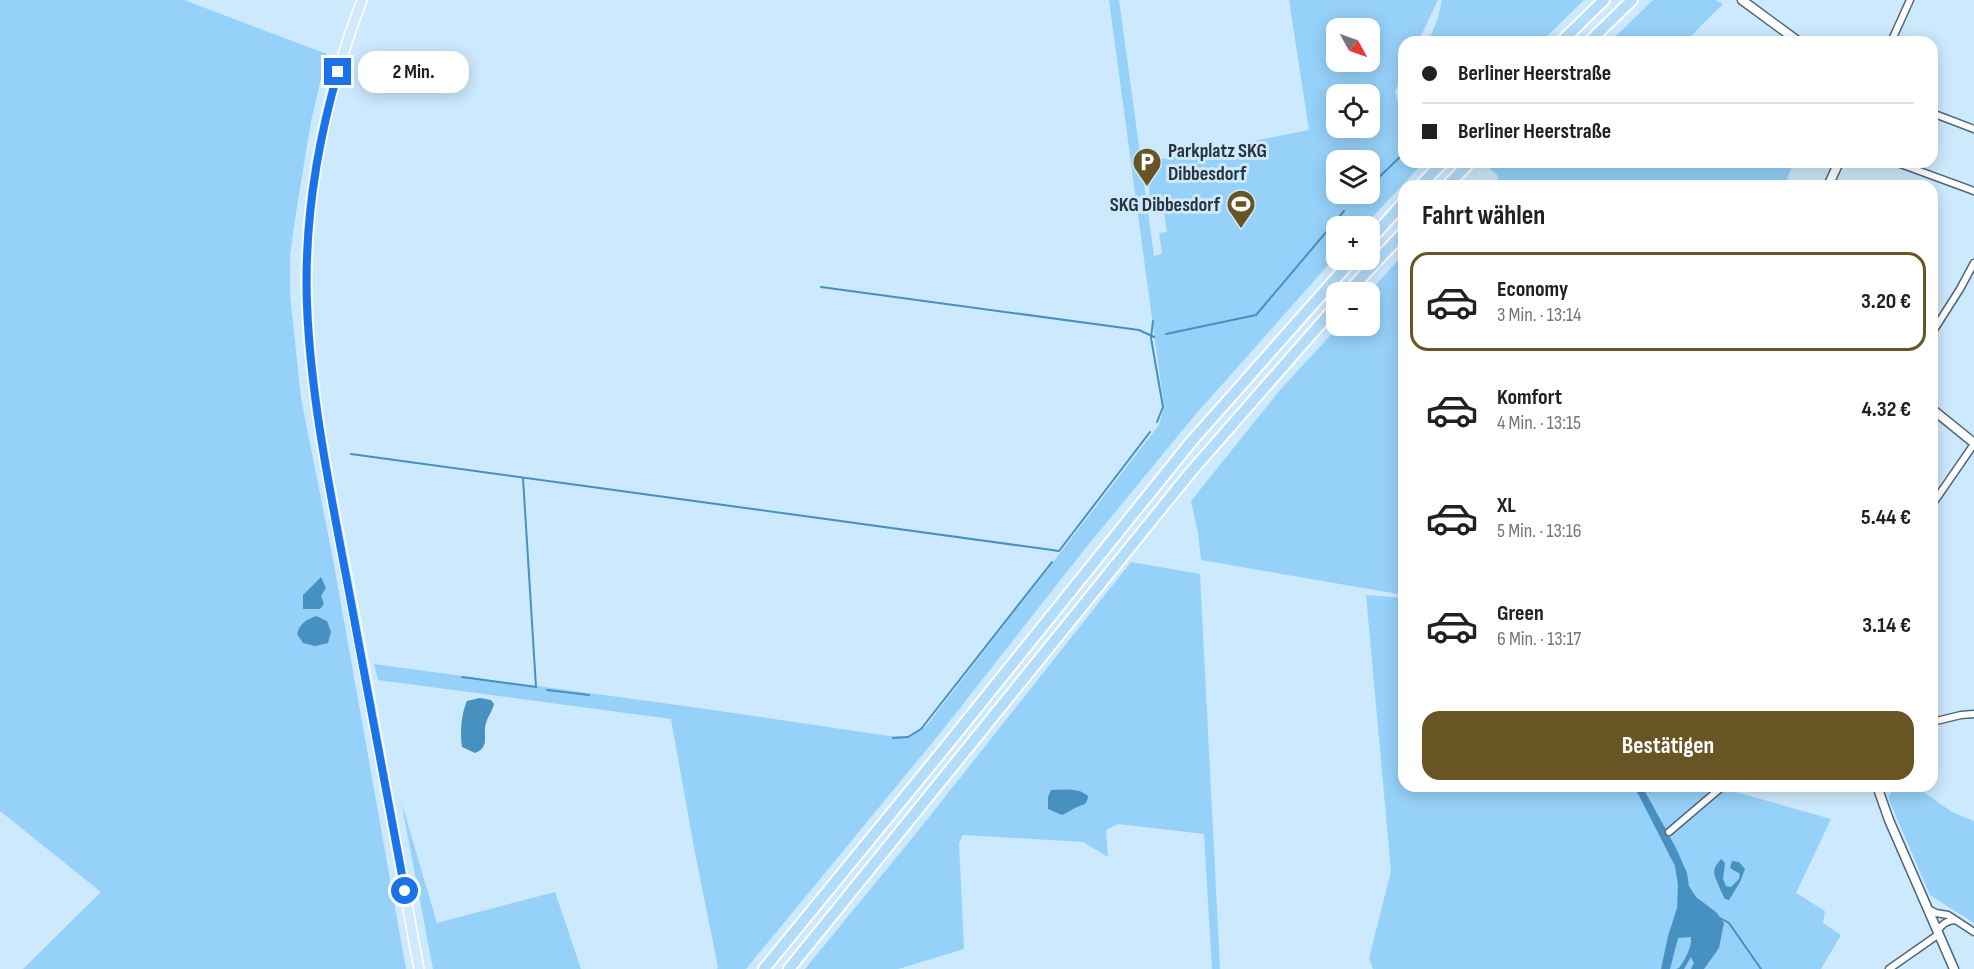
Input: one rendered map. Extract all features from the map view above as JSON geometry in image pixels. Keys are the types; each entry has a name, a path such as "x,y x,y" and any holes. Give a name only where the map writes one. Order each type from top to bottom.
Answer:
{"highway":[{"path":"1567,36 1604,0"},
{"path":"1595,36 1632,0"},
{"path":"1426,180 1437,168"},
{"path":"1453,180 1464,168"},
{"path":"1380,229 1398,208"},
{"path":"1357,282 1398,238"},
{"path":"764,969 1152,489 1343,270"},
{"path":"789,969 1190,473 1326,317"}],"main road":[{"path":"362,0 332,92 316,168 308,243 308,331 321,437 420,969"},
{"path":"1742,0 1791,36"},
{"path":"1938,414 1974,443"},
{"path":"1879,792 1889,820 1954,969"}],"street":[{"path":"1894,36 1910,0"},
{"path":"1938,115 1974,129"},
{"path":"1911,168 1974,191"},
{"path":"1938,324 1974,263"},
{"path":"1938,495 1974,443"},
{"path":"1938,721 1974,714"},
{"path":"1669,832 1716,792"},
{"path":"1928,909 1948,915 1974,932"},
{"path":"1889,969 1938,933 1947,921 1955,920"}],"shaded area":[{"path":"0,0 184,0 327,54 311,121 294,225 290,256 290,295 301,398 333,559 406,969 23,969 101,892 0,811"},
{"path":"1109,0 1119,0 1154,256 1162,254 1159,233 1167,232 1164,211 1152,212 1146,162 1309,130 1289,0 1438,0 1421,36 1398,36 1398,84 1395,91 1398,102 1398,168 1418,168 1407,180 1398,180 1398,190 1373,216 1326,216 1326,267 1195,415 1084,550 941,732 746,969 717,969 671,719 378,680 374,664 889,736 911,736 927,725 1159,425 1164,407"},
{"path":"1442,0 1584,0 1547,36 1430,36"},
{"path":"1653,0 1715,0 1723,4 1691,36 1616,36"},
{"path":"1489,168 1792,168 1786,180 1498,180 1498,176"},
{"path":"1398,261 1398,594 1201,560 1191,501 1280,390 1330,336 1380,336 1378,282"},
{"path":"1131,562 1200,574 1220,969 1212,969 1204,834 1118,824 1106,830 1108,857 1083,842 963,835 959,843 964,949 898,969 805,969 918,831"},
{"path":"321,577 326,588 321,596 324,604 320,609 303,609 303,595"},
{"path":"1366,595 1398,598 1398,792 1735,792 1831,819 1796,893 1825,911 1823,923 1841,935 1821,969 1373,969 1369,958 1391,871"},
{"path":"316,616 327,621 331,632 328,643 315,646 303,643 297,634 304,622"},
{"path":"480,698 491,700 494,704 486,723 483,747 475,753 462,747 463,712 467,701"},
{"path":"1051,790 1080,791 1088,796 1087,802 1062,815 1048,809 1048,797"},
{"path":"1637,792 1645,792 1676,848 1687,873 1689,886 1696,897 1716,912 1724,923 1719,948 1704,969 1691,969 1694,963 1691,957 1684,969 1676,969 1688,953 1691,937 1678,938 1670,969 1661,969 1677,908 1678,885 1675,866"},
{"path":"1891,792 1924,792 1952,812 1974,821 1974,923 1930,895 1889,796"},
{"path":"401,801 437,923 555,892 581,969 433,969"},
{"path":"1721,859 1725,863 1723,879 1726,886 1731,887 1739,879 1740,874 1730,868 1732,861 1739,862 1745,869 1729,900 1725,899 1714,874"}],"waterway":[{"path":"1380,176 1398,159"},
{"path":"1166,334 1256,315 1344,211"},
{"path":"821,287 1139,330 1154,337"},
{"path":"1153,321 1151,338 1163,407 1157,422"},
{"path":"351,454 1059,551 1150,432"},
{"path":"462,677 536,687 523,478"},
{"path":"893,738 908,737 921,729 1052,562"},
{"path":"547,690 589,695"},
{"path":"1720,918 1729,923 1761,969"}],"place":[{"name":"Parkplatz SKG Dibbesdorf","path":"1147,188"},
{"name":"SKG Dibbesdorf","path":"1241,230"}],"route":[{"path":"338,72 323,129 310,210 308,331 321,437 405,891"}]}
